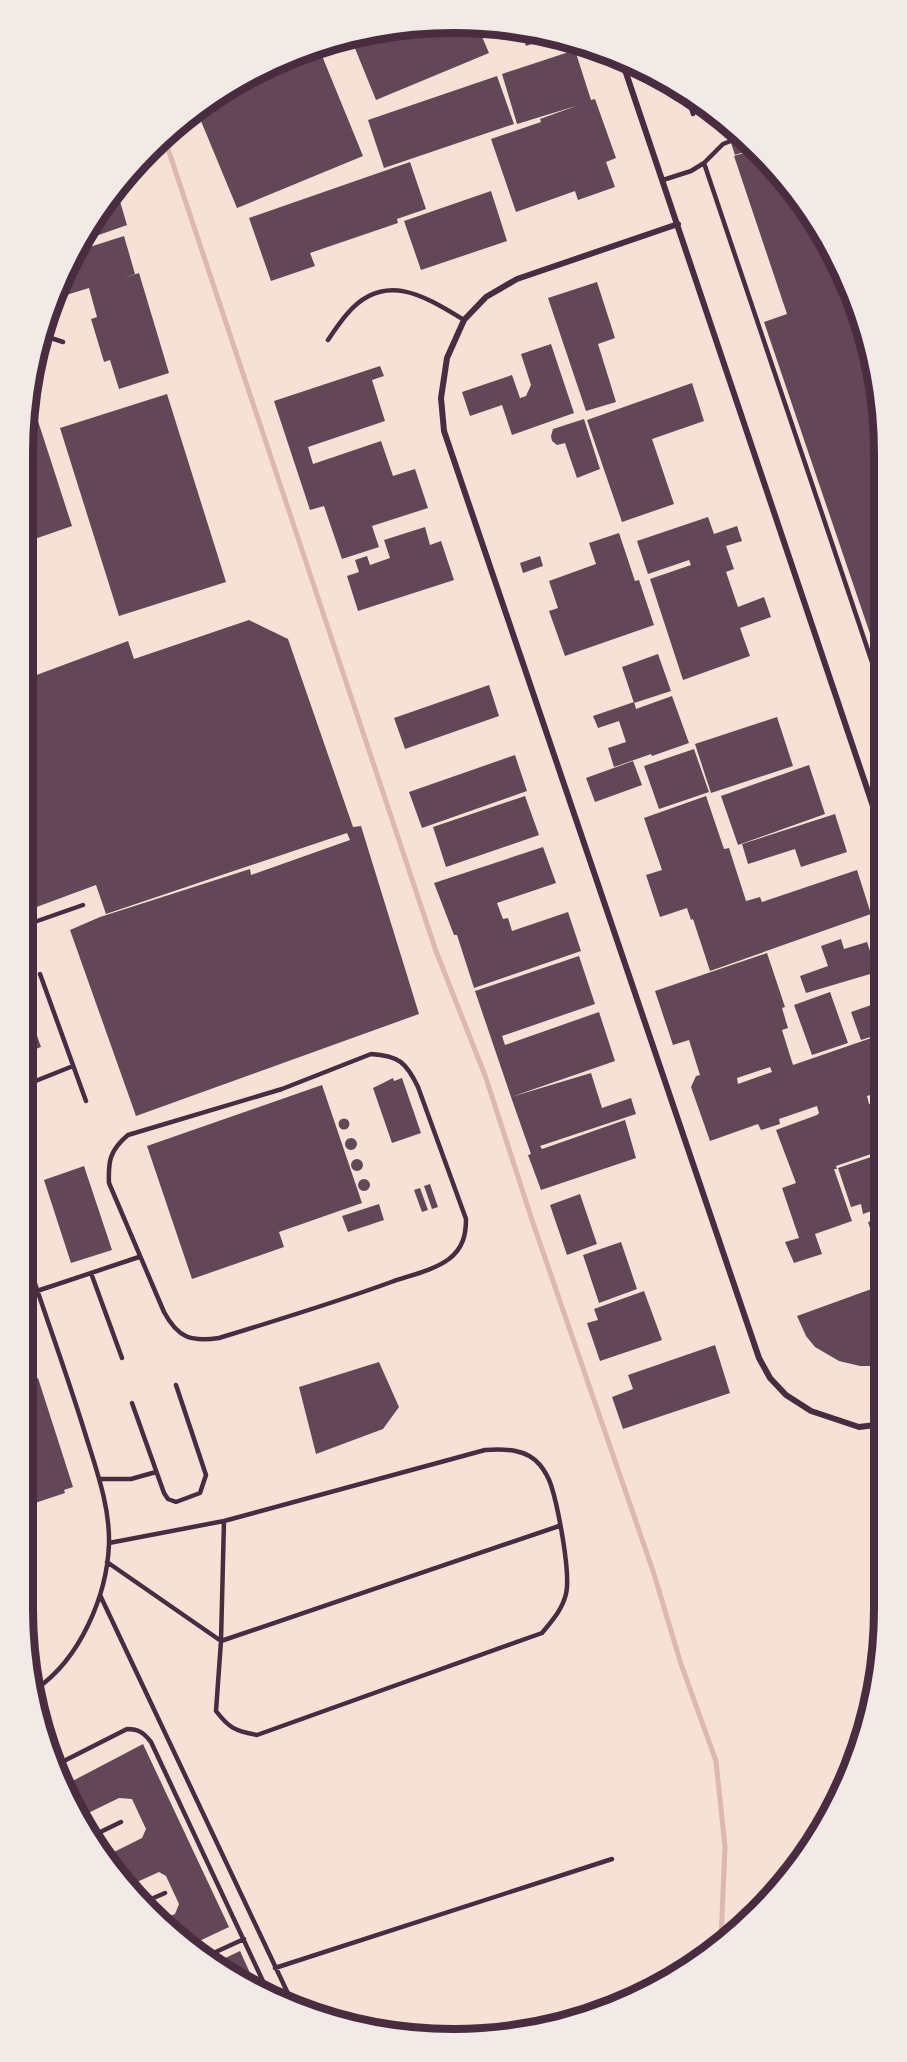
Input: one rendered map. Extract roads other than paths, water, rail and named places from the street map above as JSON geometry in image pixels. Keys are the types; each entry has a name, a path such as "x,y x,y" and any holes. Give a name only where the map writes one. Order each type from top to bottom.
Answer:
{"street":[{"path":"625,70 874,809"},
{"path":"678,224 517,279 486,297 464,320 447,358 441,398 444,431 759,1358 770,1378 786,1395 811,1411 859,1427 874,1425"}],"lane":[{"path":"691,107 693,114"},
{"path":"663,180 691,171 704,163 723,144 734,140"},
{"path":"704,163 874,668"},
{"path":"328,340 348,312 369,296 385,289 402,290 424,298 464,320"},
{"path":"49,337 63,342"},
{"path":"33,923 82,905"},
{"path":"40,974 86,1101"},
{"path":"371,1054 389,1055 400,1060 410,1069 425,1103 466,1219 466,1235 458,1250 449,1259 376,1288 219,1338 202,1340 185,1336 171,1325 140,1257 109,1183 112,1154 117,1144 128,1136 282,1089 371,1054"},
{"path":"33,1082 73,1066"},
{"path":"37,1291 140,1257"},
{"path":"91,1273 122,1358"},
{"path":"33,1280 99,1479 106,1511 109,1543 100,1595 88,1626 69,1657 40,1685"},
{"path":"132,1403 168,1499 176,1502 200,1493 206,1476 176,1385"},
{"path":"109,1543 224,1521 485,1450 508,1448 528,1455 540,1464 551,1483 567,1566 566,1593 557,1615 542,1633 257,1735 240,1732 227,1725 216,1710 221,1641 224,1521"},
{"path":"99,1479 131,1479 156,1472"},
{"path":"221,1641 559,1526"},
{"path":"107,1563 221,1641"},
{"path":"100,1595 289,1995"},
{"path":"62,1762 127,1730 144,1733 151,1742 265,1984"},
{"path":"98,1833 121,1822"},
{"path":"275,1968 612,1859"},
{"path":"150,1900 165,1893"},
{"path":"213,1953 244,1939"}],"waterway":[{"path":"167,146 436,951 486,1078 533,1223 654,1574 681,1664 716,1761 725,1847 721,1933"}]}
